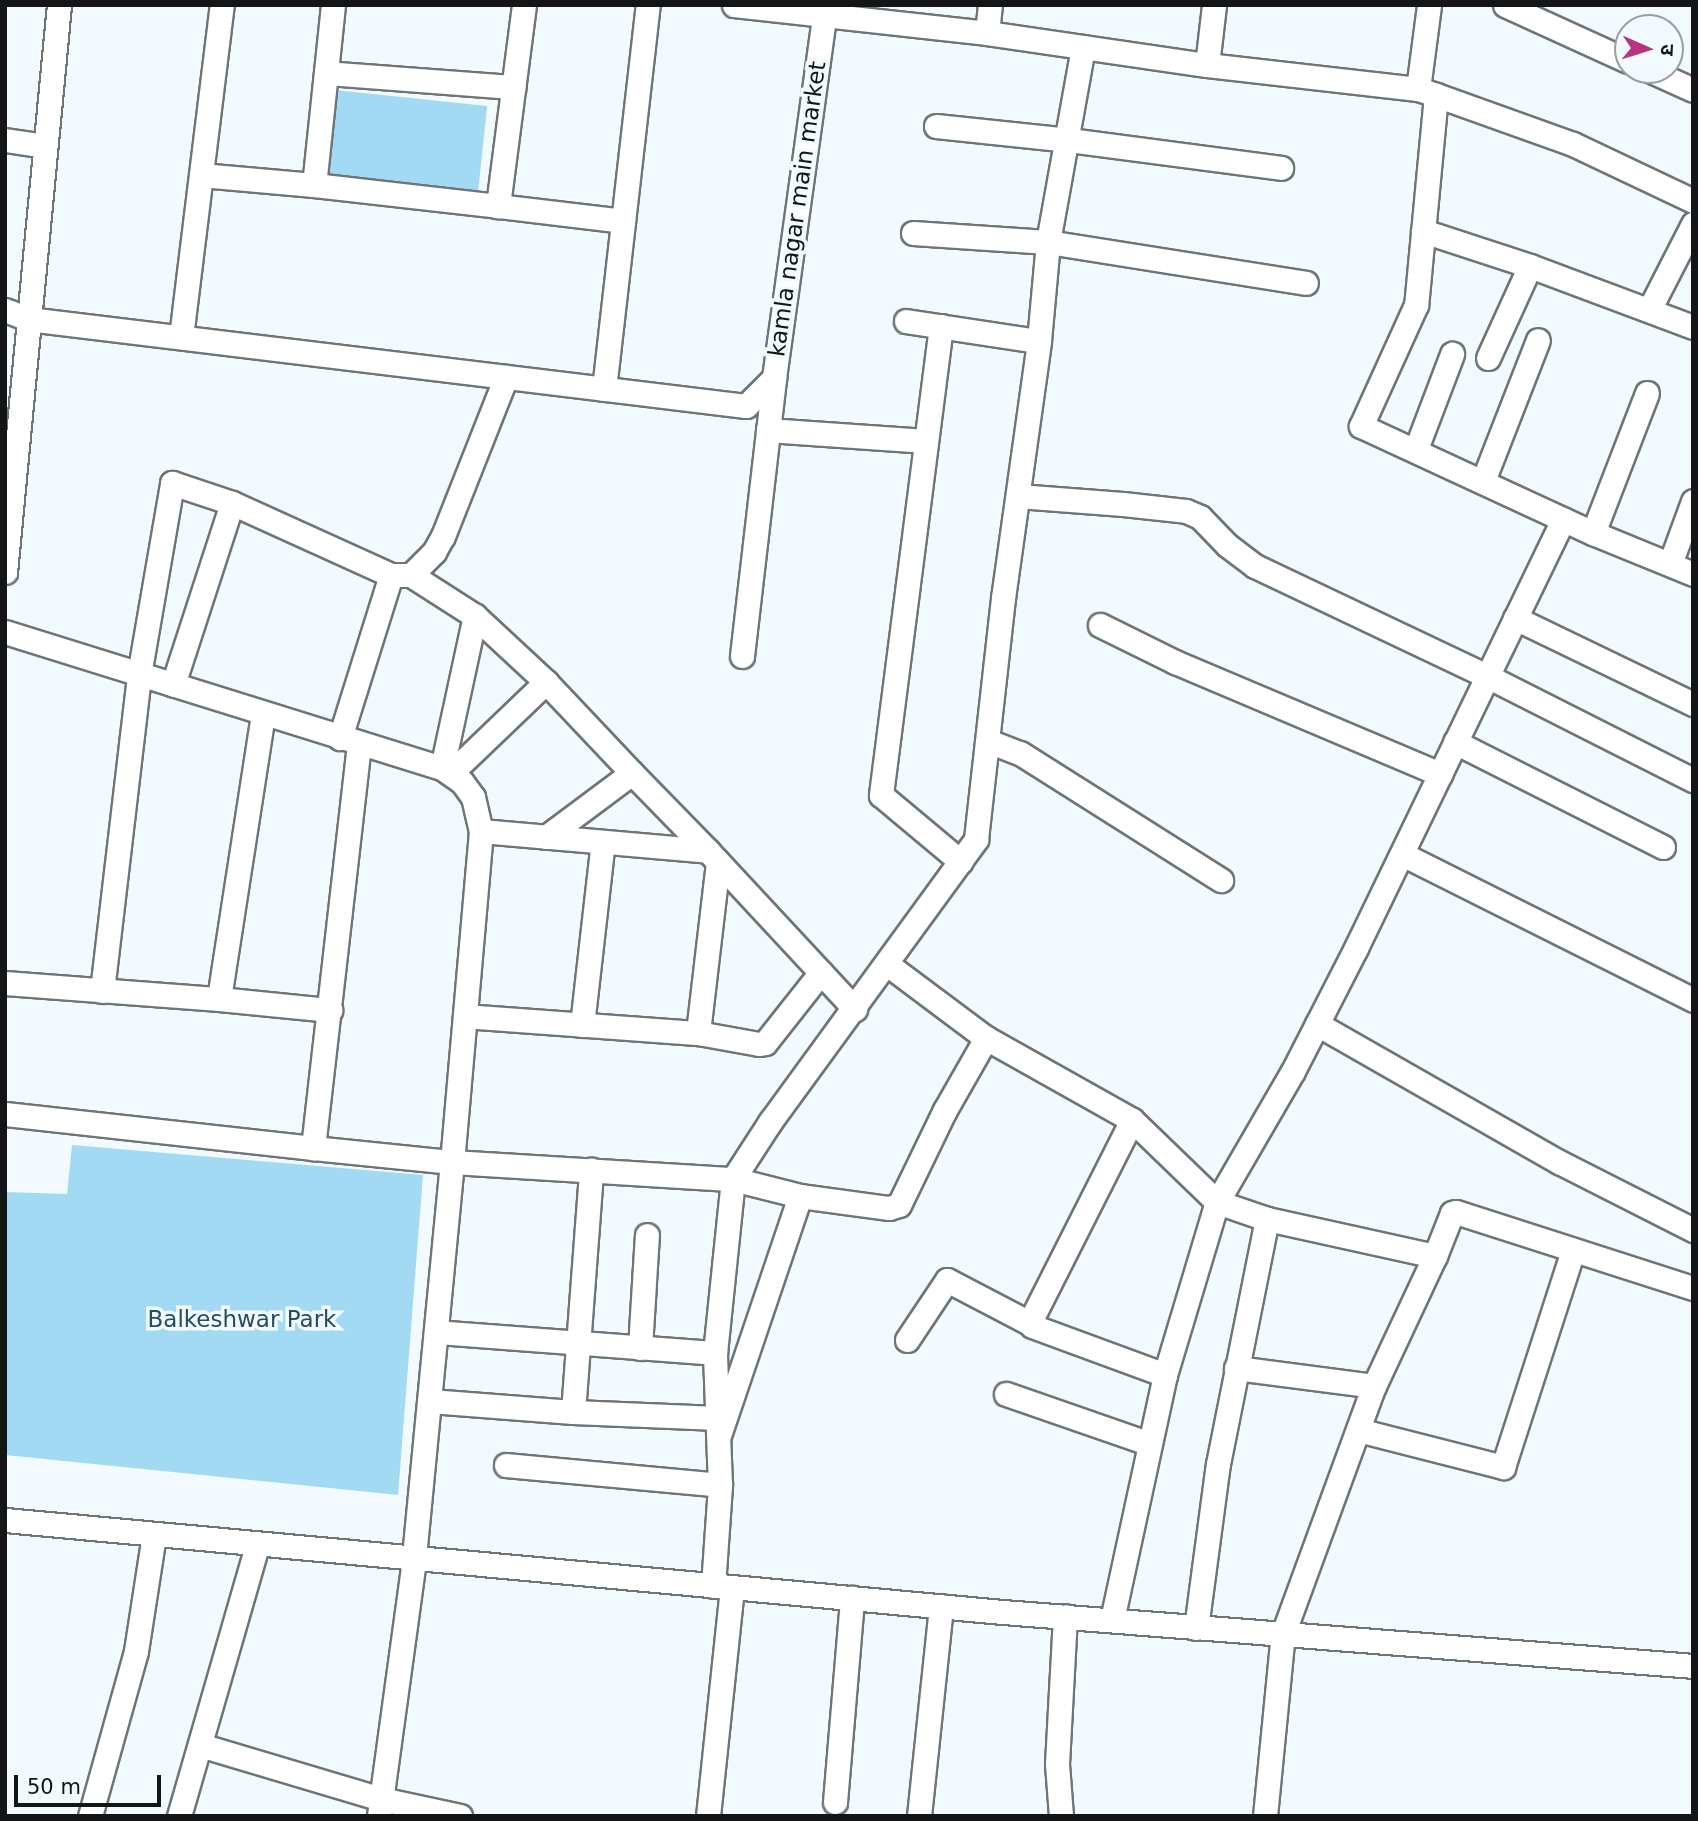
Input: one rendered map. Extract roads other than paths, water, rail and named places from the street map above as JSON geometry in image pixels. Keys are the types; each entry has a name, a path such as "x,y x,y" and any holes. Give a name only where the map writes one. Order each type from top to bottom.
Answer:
{"street":[{"path":"5,572 59,5"},
{"path":"181,337 222,5"},
{"path":"314,185 333,5"},
{"path":"498,206 524,5"},
{"path":"5,310 28,318 604,389 648,5"},
{"path":"734,5 825,11 1207,65 1427,92 1573,144 1693,201"},
{"path":"987,33 990,5"},
{"path":"1207,65 1214,5"},
{"path":"1429,5 1423,231 1416,305 1361,426 1416,449 1593,533 1693,574"},
{"path":"1505,5 1614,55"},
{"name":"kamla nagar main market","path":"604,389 746,407 774,378 825,11"},
{"path":"708,1816 723,1587 715,1353 733,1179 770,1122 961,863 974,844 978,832 1003,598 1039,341 1048,242 1069,139 1083,47"},
{"path":"326,72 513,87"},
{"path":"936,126 1069,139 1281,168"},
{"path":"5,141 45,146"},
{"path":"201,174 623,221"},
{"path":"1649,310 1693,224"},
{"path":"1423,231 1693,327"},
{"path":"914,233 1048,242 1306,282"},
{"path":"1488,358 1530,267"},
{"path":"905,321 1039,341"},
{"path":"941,326 881,795 961,863"},
{"path":"1483,481 1538,340"},
{"path":"1416,449 1452,354"},
{"path":"313,1148 330,1010 350,741 401,575 434,552 443,536 506,377"},
{"path":"742,656 774,378"},
{"path":"1593,533 1647,393"},
{"path":"768,430 926,441"},
{"path":"102,991 139,675 172,483 232,503 401,575 475,615 546,682 855,1009"},
{"path":"1018,496 1186,511 1200,517 1227,545 1255,566 1487,676 1693,779"},
{"path":"1670,564 1693,500"},
{"path":"173,685 232,503"},
{"path":"1112,1620 1165,1375 1217,1202 1317,1024 1563,519"},
{"path":"447,770 475,615"},
{"path":"1516,618 1693,704"},
{"path":"1100,625 1175,662 1440,774"},
{"path":"5,632 447,770 473,797 481,831 430,1401 415,1560 380,1807"},
{"path":"447,770 546,682"},
{"path":"219,999 263,714"},
{"path":"988,741 1020,753 1221,880"},
{"path":"1455,742 1664,847"},
{"path":"546,837 632,773"},
{"path":"481,831 603,842 713,857"},
{"path":"582,1025 603,842"},
{"path":"1402,854 1693,1000"},
{"path":"698,1033 713,857"},
{"path":"887,964 986,1038 1132,1120 1217,1202 1267,1219 1435,1256"},
{"path":"465,1016 698,1033 759,1044 765,1043 821,972"},
{"path":"5,983 330,1010"},
{"path":"1317,1024 1559,1163 1693,1230"},
{"path":"5,1114 452,1162 733,1179 800,1196 889,1208 900,1205 945,1110 986,1038"},
{"path":"1031,1324 1031,1317 1132,1120"},
{"path":"573,1412 591,1170"},
{"path":"718,1427 800,1196"},
{"path":"1265,1816 1283,1634 1374,1386 1435,1256 1452,1213 1457,1212 1693,1287"},
{"path":"1196,1628 1218,1464 1267,1219"},
{"path":"640,1348 647,1235"},
{"path":"1358,1430 1503,1467 1573,1250"},
{"path":"907,1340 947,1280 1031,1324 1165,1375"},
{"path":"436,1332 715,1353"},
{"path":"1236,1368 1374,1386"},
{"path":"1006,1394 1150,1444"},
{"path":"430,1401 718,1427"},
{"path":"506,1465 720,1485"},
{"path":"5,1520 415,1560 941,1606 1693,1667"},
{"path":"90,1816 136,1651 154,1535"},
{"path":"179,1816 257,1545"},
{"path":"835,1802 852,1598"},
{"path":"919,1816 941,1606"},
{"path":"1061,1816 1057,1764 1065,1616"},
{"path":"200,1745 380,1807 460,1816"}],"park label":[{"name":"Balkeshwar Park","path":"242,1319"}]}
